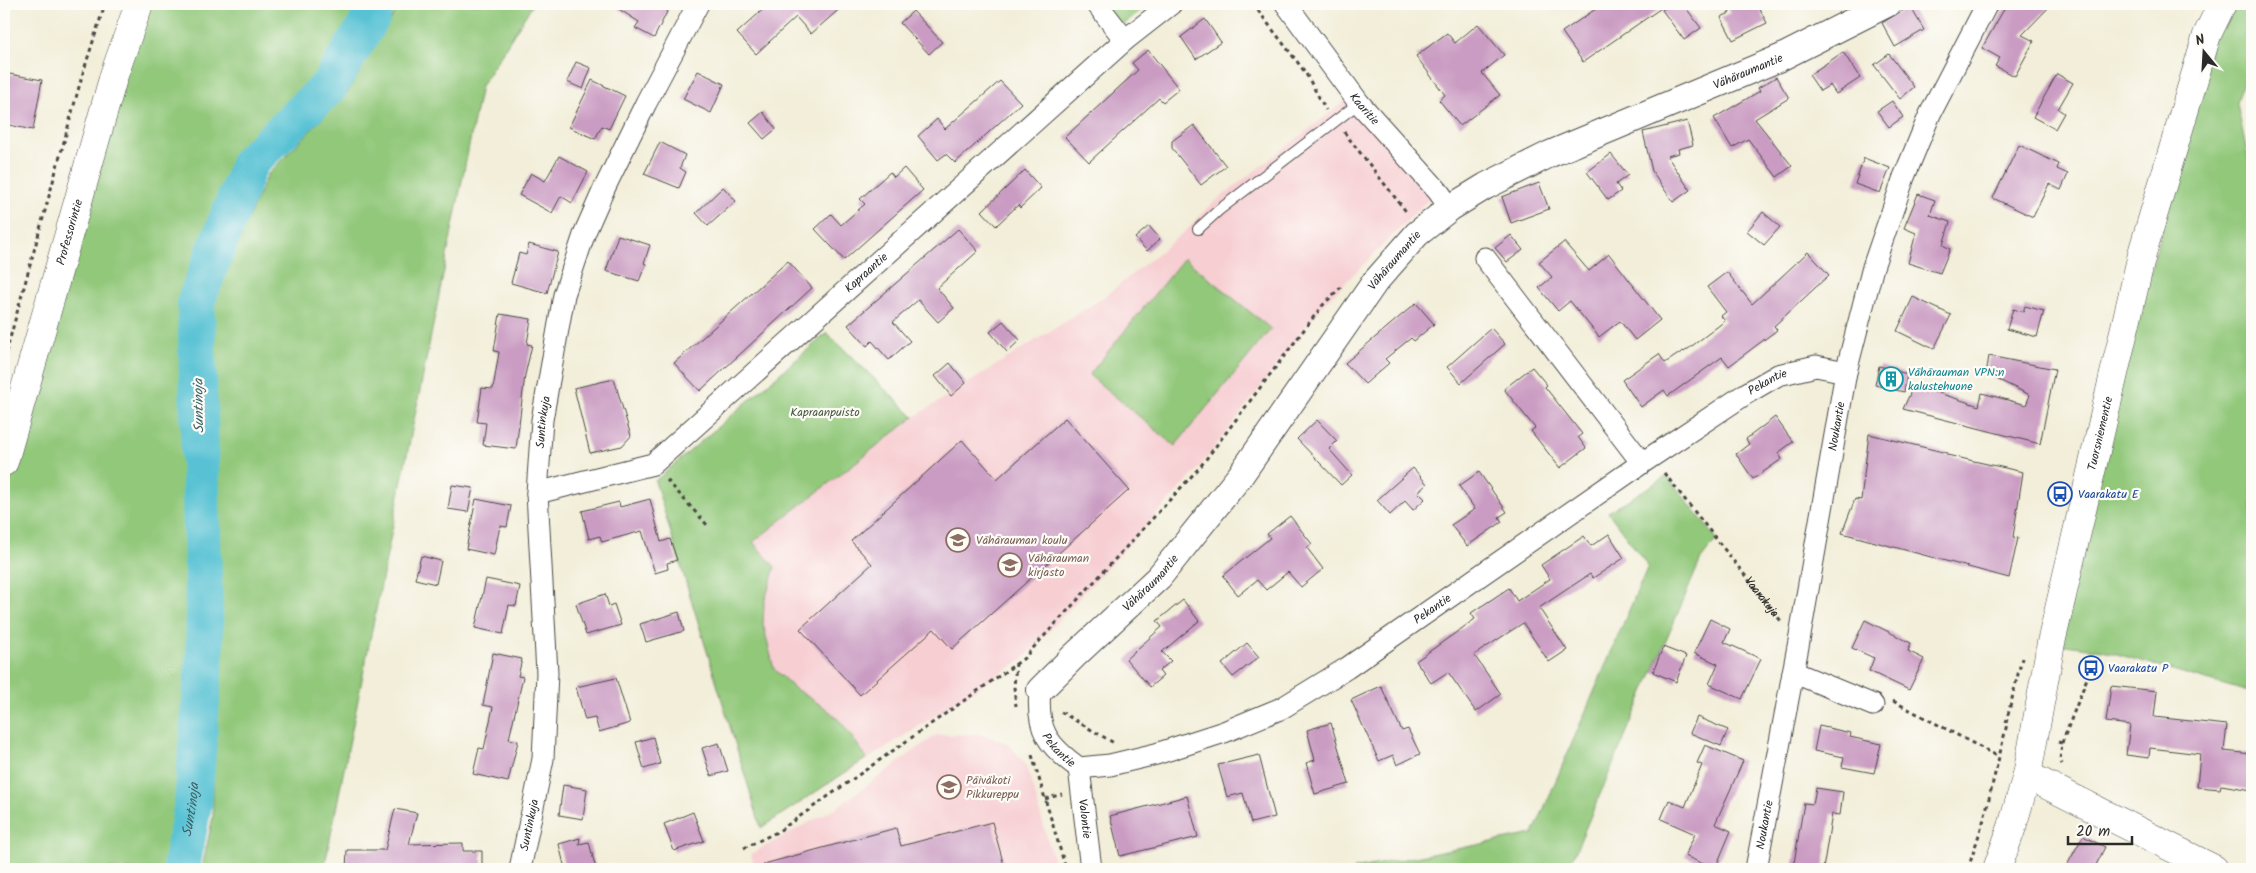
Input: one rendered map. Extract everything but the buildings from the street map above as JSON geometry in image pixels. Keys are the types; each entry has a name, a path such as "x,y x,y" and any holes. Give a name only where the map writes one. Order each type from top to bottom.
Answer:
{"main road":[{"name":"Professorintie","path":"4,462 114,75 139,4"},
{"name":"Tuorsniementie","path":"1996,869 2012,827 2027,775 2051,643 2143,250 2207,35 2222,4"},
{"path":"2027,775 2214,869"}],"street":[{"name":"Suntinkuja","path":"520,869 543,760 547,673 537,493 542,420 564,295 585,232 604,189 646,103 698,4"},
{"path":"1098,4 1125,40"},
{"name":"Kapraantie","path":"537,493 653,464 1125,40 1171,4"},
{"name":"Kaaritie","path":"1286,4 1359,103 1438,190 1450,208"},
{"name":"Vähäraumantie","path":"1040,690 1159,577 1240,476 1375,282 1417,234 1450,208 1486,186 1550,154 1780,58 1887,4"},
{"name":"Noukantie","path":"1756,869 1799,641 1846,372 1874,267 1904,178 1930,114 1987,4"},
{"path":"1485,258 1647,460"},
{"name":"Pekantie","path":"1040,690 1038,710 1042,728 1057,752 1079,768 1110,764 1156,754 1224,732 1282,708 1347,668 1746,393 1778,375 1816,366 1846,372"},
{"path":"1793,672 1880,701"},
{"name":"Valontie","path":"1079,768 1092,869"}],"lane":[{"path":"1198,229 1219,210 1359,103"}],"path":[{"path":"4,360 82,76 106,4"},
{"name":"Vaarakuja","path":"1647,460 1785,627 1784,636 1799,641"},
{"path":"653,464 707,525"},
{"path":"2062,743 2091,668"},
{"path":"1880,701 1999,757 1984,819 1968,869"},
{"path":"1059,711 1121,747"},
{"path":"1036,766 1066,869"}],"shaded area":[{"path":"1353,95 1437,191 1322,306 1200,467 1023,659 761,828 688,592 914,417 1103,298 1189,228 1208,207"},
{"name":"Päiväkoti Pikkureppu","path":"979,734 1008,743 1027,766 1056,869 755,869 751,854 837,807 936,735"}],"green space":[{"path":"139,4 376,4 371,18 329,86 250,162 196,301 205,650 193,804 182,869 8,869 4,868 4,462"},
{"path":"400,4 533,4 481,86 324,869 202,869 213,816 211,300 268,174 347,93"},
{"path":"1097,4 1149,4 1117,29"},
{"path":"2222,4 2252,4 2252,47 2237,103 2252,178 2252,693 2103,650 2051,643"},
{"path":"1184,258 1271,329 1175,446 1089,375"},
{"name":"Kapraanpuisto","path":"827,333 914,417 753,542 775,567 764,603 763,624 774,669 794,688 827,709 841,722 867,758 761,828 655,481"},
{"path":"1667,476 1717,539 1701,559 1568,869 1354,869 1533,834 1648,566 1608,512"}],"waterway":[{"name":"Suntinoja","path":"182,863 193,804 205,650 196,301 250,162 329,86 371,18 376,4"}],"place":[{"name":"Vähärauman VPN:n kalustehuone","path":"1891,379"},
{"name":"Vaarakatu E","path":"2060,494"},
{"name":"Vähärauman koulu","path":"958,540"},
{"name":"Vähärauman kirjasto","path":"1010,565"},
{"name":"Vaarakatu P","path":"2091,668"},
{"name":"Päiväkoti Pikkureppu","path":"949,787"}]}
